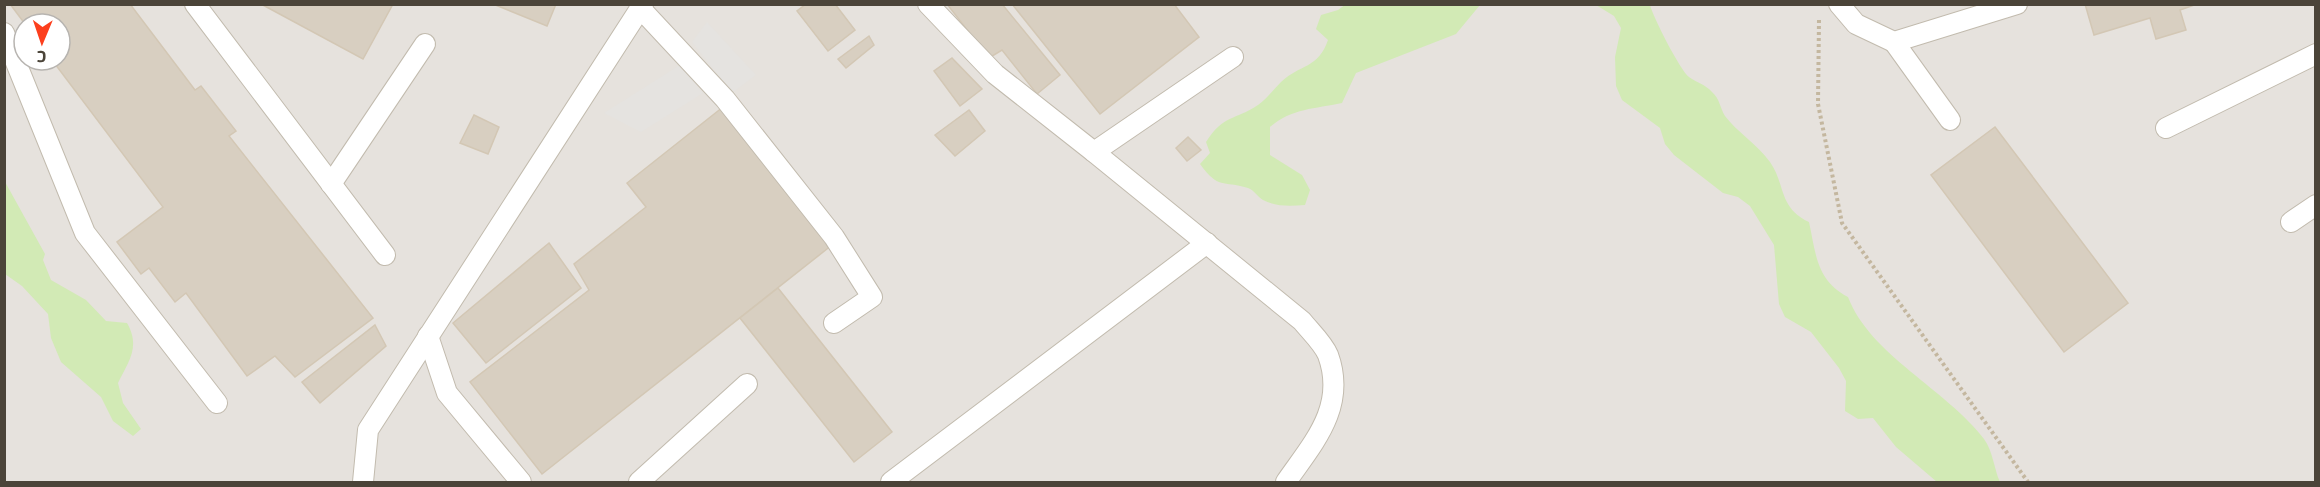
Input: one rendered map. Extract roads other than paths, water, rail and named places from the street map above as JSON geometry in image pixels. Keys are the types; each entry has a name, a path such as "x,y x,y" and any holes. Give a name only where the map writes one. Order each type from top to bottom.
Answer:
{"lane":[{"path":"195,4 385,255"},
{"path":"928,4 995,74 1302,321 1328,354 1334,394 1326,424 1286,483"},
{"path":"1839,4 1856,24 1894,42 1950,120"},
{"path":"1894,42 2017,4"},
{"path":"363,483 368,430 642,7 733,108 834,237 872,297 834,322"},
{"path":"4,33 85,233 217,403"},
{"path":"331,184 424,44"},
{"path":"2166,128 2316,54"},
{"path":"1094,152 1233,57"},
{"path":"2291,222 2316,205"},
{"path":"891,483 1207,243"},
{"path":"429,336 447,393 521,483"},
{"path":"639,483 747,384"}]}
